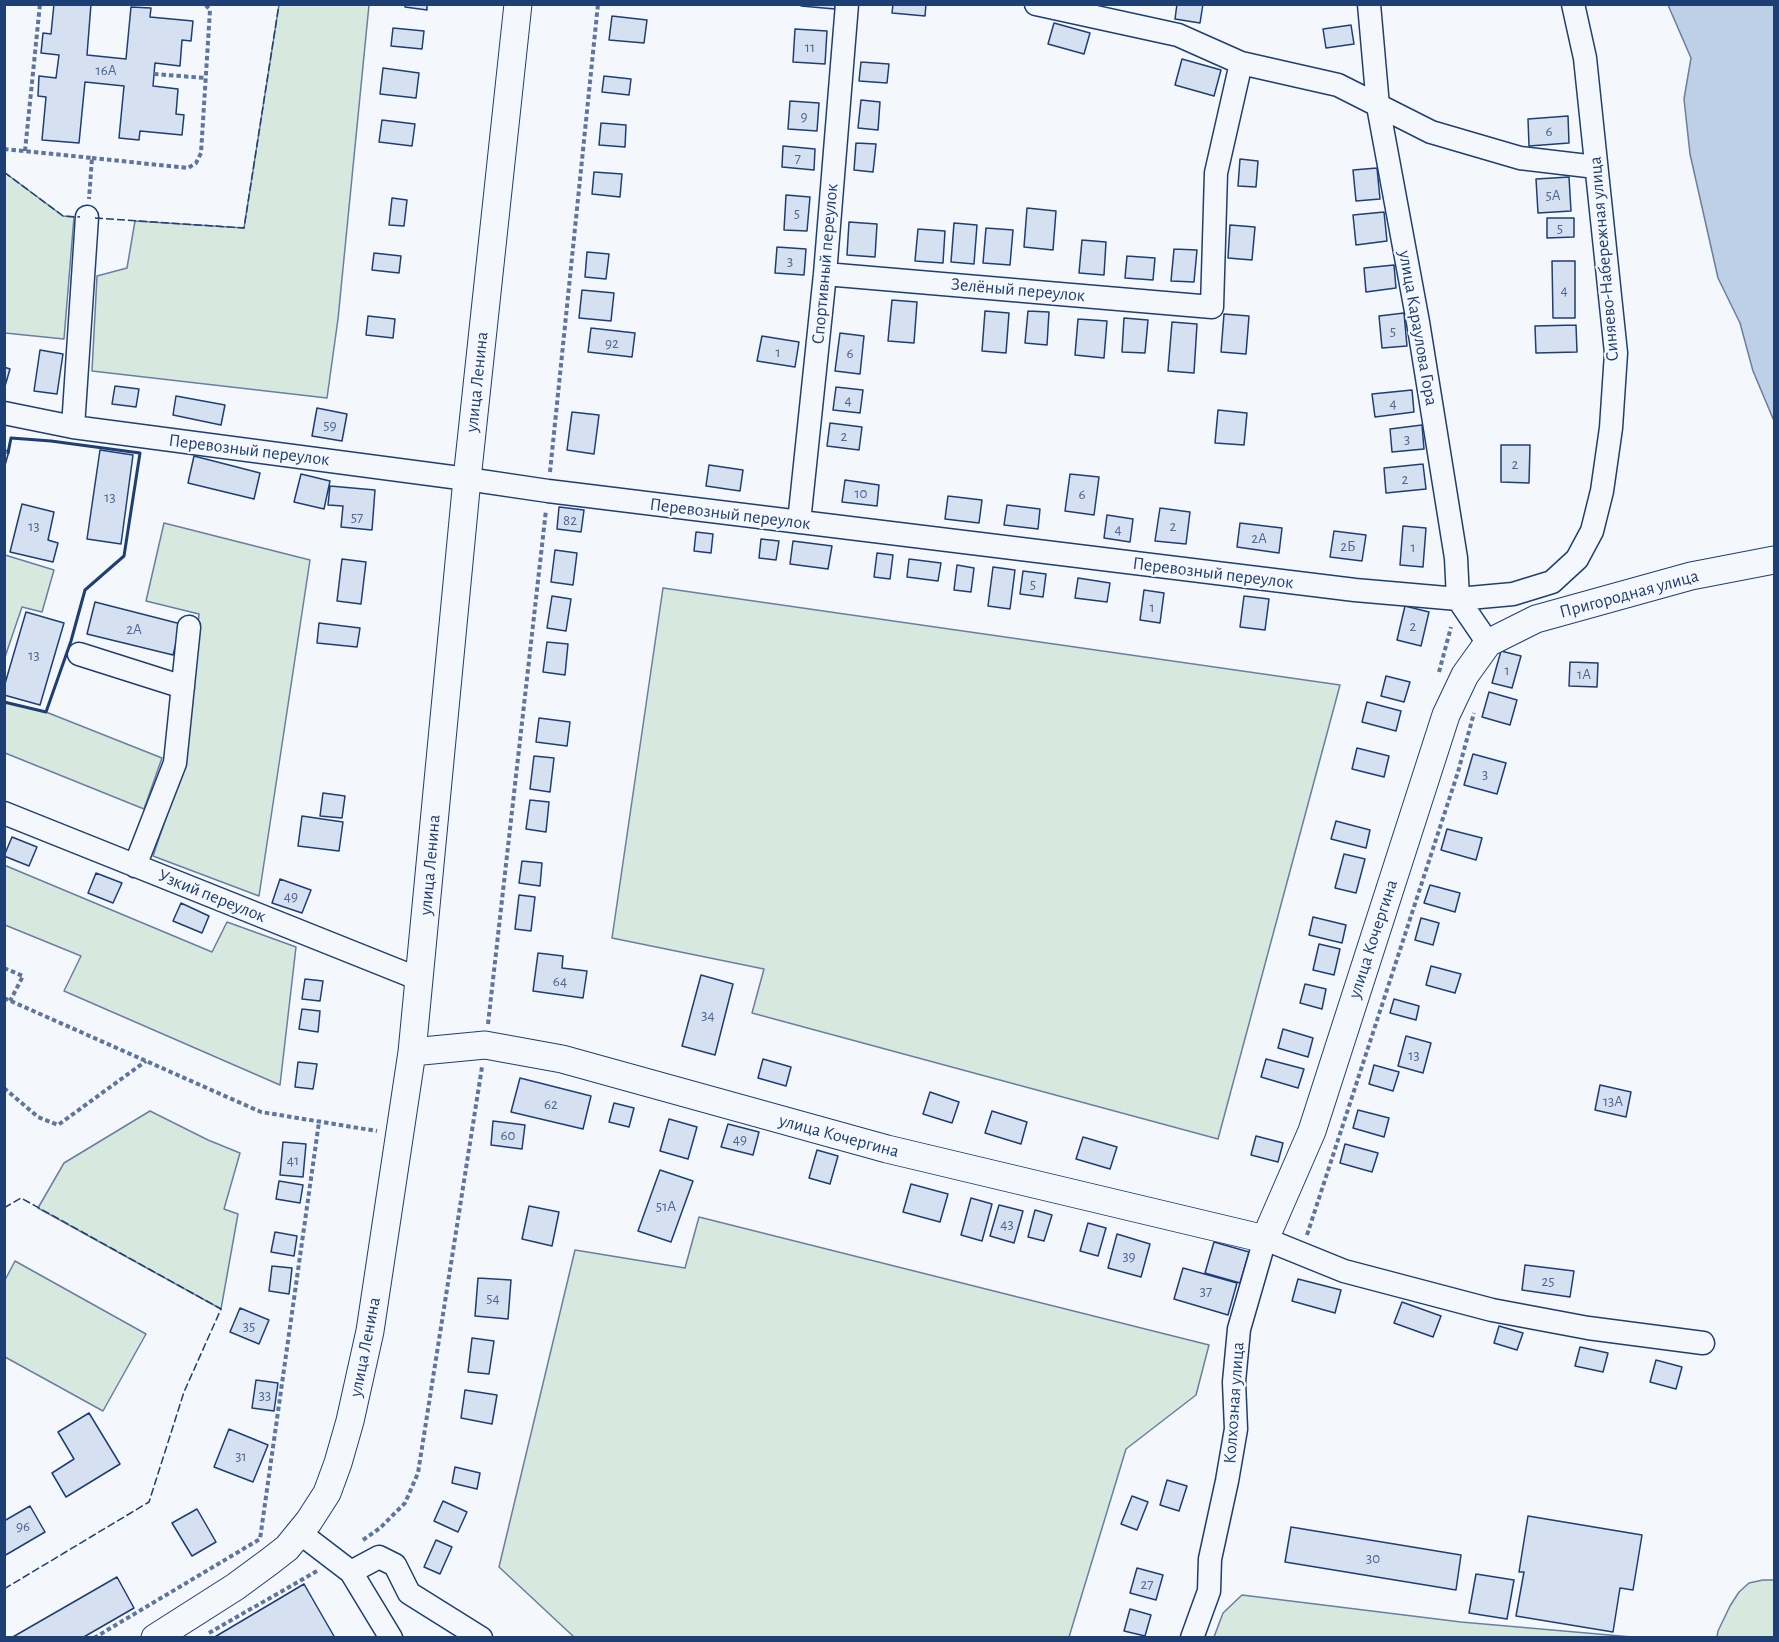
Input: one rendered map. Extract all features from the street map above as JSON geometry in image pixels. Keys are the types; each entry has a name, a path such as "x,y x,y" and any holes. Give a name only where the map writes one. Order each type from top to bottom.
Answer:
{"main road":[{"name":"улица Ленина","path":"155,1638 235,1587 287,1548 300,1533 327,1493 350,1421 370,1331 412,1052 467,479 518,4"},
{"name":"Пригородная улица","path":"1488,643 1536,619 1691,576 1774,560"},
{"name":"улица Кочергина","path":"412,1052 485,1045 562,1059 887,1149 1265,1239 1312,1131 1446,715 1465,675 1488,643"}],"street":[{"name":"Спортивный переулок","path":"799,522 825,274 847,4"},
{"path":"1036,4 1178,34 1242,63 1338,85 1431,132 1520,158 1596,167"},
{"name":"улица Караулова Гора","path":"1369,4 1378,106 1418,322 1456,558 1458,599"},
{"name":"Синяево-Набережная улица","path":"1458,599 1513,594 1552,582 1577,559 1592,531 1602,491 1611,428 1616,353 1585,58 1573,4"},
{"name":"Зелёный переулок","path":"825,274 1212,307 1216,173 1242,63"},
{"path":"73,427 87,218"},
{"name":"Перевозный переулок","path":"4,413 73,427 548,491 1343,589 1458,599"},
{"path":"1458,599 1488,643"},
{"path":"135,866 175,763 189,627"},
{"path":"78,654 183,687"},
{"name":"Узкий переулок","path":"4,813 419,979"},
{"name":"улица Кочергина","path":"1265,1239 1344,1270 1492,1311 1588,1328 1703,1343"},
{"name":"Колхозная улица","path":"1192,1638 1209,1592 1210,1559 1236,1429 1234,1382 1239,1329 1265,1239"},
{"path":"300,1533 343,1566 391,1638"},
{"path":"343,1566 380,1557 395,1565 409,1593 480,1638"}],"path":[{"path":"25,151 40,4"},
{"path":"4,149 188,168 196,163 201,153 210,10 205,4"},
{"path":"201,1638 343,1566 405,1503 418,1473 485,1045 548,491 598,4"},
{"path":"154,74 206,78"},
{"path":"87,218 92,158"},
{"path":"1301,1253 1458,772 1476,704"},
{"path":"4,968 22,976 10,1001"},
{"path":"4,998 261,1112 400,1135"},
{"path":"4,1088 38,1117 58,1125 146,1061"},
{"path":"94,1638 260,1539 319,1122"}],"shaded area":[{"path":"279,5 369,5 338,319 327,398 92,371 97,276 127,268 135,221 244,228"},
{"path":"4,172 63,216 74,217 64,339 5,333"},
{"path":"164,523 310,560 259,896 153,856 186,759 199,614 146,601"},
{"path":"5,555 54,570 42,612 22,607 5,657"},
{"path":"663,588 1340,685 1218,1139 752,1013 764,969 612,938"},
{"path":"5,702 46,712 162,758 144,809 5,753"},
{"path":"4,865 212,952 227,922 296,947 280,1085 64,991 81,956 5,925"},
{"path":"150,1111 240,1153 224,1209 238,1214 221,1309 38,1208 64,1163"},
{"path":"699,1217 1209,1345 1196,1395 1126,1449 1069,1637 574,1637 499,1567 575,1250 685,1268"},
{"path":"15,1261 146,1334 103,1411 5,1357 5,1280"},
{"path":"1774,1580 1774,1637 1717,1637 1730,1606 1739,1592 1749,1583"},
{"path":"1242,1595 1461,1622 1632,1637 1214,1637 1223,1613"}],"water":[{"path":"1668,5 1774,5 1774,421 1753,371 1740,323 1718,278 1690,154 1684,99 1691,58"}],"building":[{"path":"54,4 91,4 87,55 126,59 131,7 151,8 150,17 193,21 191,41 182,40 180,66 155,63 153,86 178,89 176,114 184,115 182,135 140,131 139,140 119,138 124,86 85,82 79,143 42,140 46,97 38,96 39,76 56,78 59,55 41,53 43,33 51,34"},
{"path":"405,4 427,4 427,10 405,7"},
{"path":"801,4 835,4 835,9 801,6"},
{"path":"893,4 926,4 925,16 892,13"},
{"path":"1177,4 1203,4 1200,23 1175,19"},
{"path":"612,16 647,20 644,43 609,40"},
{"path":"1054,23 1090,33 1084,54 1048,44"},
{"path":"1351,25 1354,44 1326,48 1323,29"},
{"path":"393,28 424,31 422,49 391,46"},
{"path":"795,29 827,31 825,64 793,62"},
{"path":"1182,59 1221,70 1214,96 1175,85"},
{"path":"861,62 889,64 887,83 859,81"},
{"path":"383,68 419,73 416,98 380,94"},
{"path":"604,76 631,79 629,95 602,92"},
{"path":"861,100 880,102 878,130 858,128"},
{"path":"790,101 819,103 817,131 788,129"},
{"path":"1568,116 1569,143 1529,146 1528,119"},
{"path":"382,120 415,124 412,146 379,142"},
{"path":"601,123 626,125 625,147 599,145"},
{"path":"856,143 876,144 873,172 854,170"},
{"path":"783,146 815,149 814,170 782,167"},
{"path":"1240,159 1258,161 1256,187 1238,186"},
{"path":"1377,168 1380,199 1356,201 1353,170"},
{"path":"594,172 622,174 620,197 592,194"},
{"path":"1569,177 1571,211 1538,213 1536,179"},
{"path":"786,195 810,197 807,231 784,230"},
{"path":"392,198 407,200 404,226 389,225"},
{"path":"1027,208 1056,211 1053,250 1024,247"},
{"path":"1384,212 1387,241 1356,245 1353,215"},
{"path":"1547,218 1574,218 1574,237 1547,238"},
{"path":"849,222 877,224 875,257 847,255"},
{"path":"954,223 977,225 974,264 951,262"},
{"path":"1230,225 1255,227 1252,260 1228,258"},
{"path":"986,228 1013,230 1010,265 983,263"},
{"path":"918,229 945,231 943,263 915,261"},
{"path":"1082,240 1106,242 1104,275 1079,273"},
{"path":"777,247 806,249 804,275 775,273"},
{"path":"1174,249 1197,250 1194,282 1171,281"},
{"path":"587,252 609,254 606,279 585,277"},
{"path":"374,253 401,256 399,273 372,270"},
{"path":"1127,256 1155,258 1153,280 1125,278"},
{"path":"1552,261 1575,261 1575,318 1553,318"},
{"path":"1394,265 1396,288 1366,292 1364,268"},
{"path":"582,290 614,293 611,321 579,318"},
{"path":"892,300 917,302 914,343 888,341"},
{"path":"985,311 1009,313 1006,353 982,351"},
{"path":"1028,311 1049,312 1047,345 1025,343"},
{"path":"1404,313 1407,346 1382,348 1379,316"},
{"path":"1224,314 1249,316 1246,354 1221,352"},
{"path":"368,316 395,319 393,338 366,335"},
{"path":"1124,318 1148,320 1145,353 1122,352"},
{"path":"1078,319 1107,321 1104,358 1075,355"},
{"path":"1172,322 1197,324 1194,373 1168,371"},
{"path":"1576,325 1577,352 1536,353 1535,326"},
{"path":"591,328 635,333 632,357 588,352"},
{"path":"840,333 864,336 860,374 835,371"},
{"path":"762,336 799,342 795,367 757,361"},
{"path":"40,350 63,354 57,394 34,391"},
{"path":"4,367 10,369 5,386 4,386"},
{"path":"115,386 139,389 136,407 112,404"},
{"path":"836,387 863,390 860,413 833,410"},
{"path":"1412,390 1414,412 1375,417 1372,394"},
{"path":"176,396 225,405 221,425 173,415"},
{"path":"317,408 347,414 342,441 312,436"},
{"path":"1218,410 1247,413 1244,445 1215,443"},
{"path":"572,412 599,415 594,454 567,450"},
{"path":"830,423 862,427 859,450 827,446"},
{"path":"1422,425 1424,449 1392,452 1390,429"},
{"path":"1501,445 1530,445 1529,483 1501,482"},
{"path":"4,450 9,451 4,469"},
{"path":"100,450 133,455 121,544 87,539"},
{"path":"194,456 260,473 254,499 188,483"},
{"path":"1423,464 1426,489 1386,493 1384,468"},
{"path":"709,465 743,470 740,491 706,486"},
{"path":"301,474 330,481 324,509 294,502"},
{"path":"1070,474 1099,477 1094,515 1065,511"},
{"path":"845,480 879,485 877,506 842,502"},
{"path":"330,486 375,490 372,530 341,527 343,506 328,505"},
{"path":"948,496 982,500 979,523 945,519"},
{"path":"22,504 54,512 48,540 58,543 53,562 10,552"},
{"path":"1007,505 1040,509 1038,529 1004,525"},
{"path":"559,507 584,510 581,532 557,529"},
{"path":"1160,508 1190,512 1186,544 1155,541"},
{"path":"1107,515 1133,519 1130,542 1104,538"},
{"path":"1240,523 1282,528 1279,553 1237,547"},
{"path":"1403,526 1426,528 1423,567 1400,565"},
{"path":"1334,531 1366,535 1362,561 1330,557"},
{"path":"696,532 713,534 711,553 694,551"},
{"path":"761,539 779,541 776,560 759,558"},
{"path":"793,541 832,546 828,569 790,564"},
{"path":"555,550 577,553 573,585 551,582"},
{"path":"877,553 893,555 890,579 874,577"},
{"path":"342,559 366,562 361,604 337,601"},
{"path":"909,559 941,563 938,581 907,577"},
{"path":"957,565 974,568 971,592 954,590"},
{"path":"993,567 1015,570 1010,609 988,606"},
{"path":"1023,571 1046,574 1043,597 1020,594"},
{"path":"1078,578 1110,583 1107,602 1075,598"},
{"path":"1144,590 1164,593 1160,623 1140,620"},
{"path":"552,596 571,599 566,631 547,628"},
{"path":"1244,596 1269,599 1265,630 1240,627"},
{"path":"95,602 181,624 173,655 87,634"},
{"path":"1405,606 1429,612 1421,646 1397,640"},
{"path":"26,612 64,623 40,705 4,695 4,687"},
{"path":"319,623 360,628 357,647 317,643"},
{"path":"547,642 568,644 565,675 543,672"},
{"path":"1501,651 1521,656 1512,688 1492,683"},
{"path":"1570,662 1598,663 1597,687 1569,686"},
{"path":"1386,676 1410,682 1404,702 1381,696"},
{"path":"1489,692 1517,700 1510,725 1482,717"},
{"path":"1367,702 1401,711 1396,731 1362,722"},
{"path":"539,718 570,722 567,746 536,742"},
{"path":"1357,748 1389,756 1384,777 1352,769"},
{"path":"1473,754 1506,763 1497,794 1464,785"},
{"path":"534,756 554,758 550,792 530,789"},
{"path":"323,793 345,796 342,818 320,816"},
{"path":"530,800 549,802 546,832 526,829"},
{"path":"302,816 343,822 339,851 298,846"},
{"path":"1336,821 1370,830 1366,848 1331,839"},
{"path":"1447,829 1482,838 1476,860 1441,850"},
{"path":"12,837 37,847 29,866 4,856"},
{"path":"1344,854 1365,859 1356,893 1335,888"},
{"path":"522,861 542,863 540,886 519,883"},
{"path":"96,873 122,883 113,903 88,893"},
{"path":"280,879 311,890 302,913 272,903"},
{"path":"1430,885 1460,893 1455,912 1424,903"},
{"path":"519,895 535,897 531,931 515,929"},
{"path":"181,903 209,916 202,933 173,921"},
{"path":"1313,917 1346,925 1342,943 1309,935"},
{"path":"1421,918 1439,923 1433,945 1415,940"},
{"path":"1319,944 1340,949 1334,975 1313,970"},
{"path":"538,953 563,956 562,968 587,971 583,998 533,991"},
{"path":"1431,966 1461,974 1455,993 1426,985"},
{"path":"701,975 733,984 715,1055 682,1046"},
{"path":"305,979 323,981 320,1001 302,999"},
{"path":"1305,984 1326,989 1322,1009 1300,1003"},
{"path":"1394,999 1419,1006 1416,1020 1390,1013"},
{"path":"302,1009 320,1011 318,1032 299,1029"},
{"path":"1283,1029 1313,1038 1308,1057 1278,1048"},
{"path":"1406,1036 1431,1043 1423,1073 1398,1066"},
{"path":"763,1059 791,1067 786,1086 758,1078"},
{"path":"1266,1059 1304,1069 1298,1088 1261,1077"},
{"path":"298,1062 317,1064 313,1089 295,1087"},
{"path":"1374,1065 1399,1072 1393,1091 1369,1084"},
{"path":"520,1078 591,1096 583,1129 511,1112"},
{"path":"1600,1085 1631,1092 1626,1117 1595,1110"},
{"path":"930,1092 959,1102 952,1123 923,1114"},
{"path":"614,1103 634,1108 629,1127 609,1122"},
{"path":"1358,1110 1389,1118 1384,1137 1353,1128"},
{"path":"992,1111 1027,1122 1021,1144 985,1133"},
{"path":"669,1119 697,1127 688,1159 660,1151"},
{"path":"493,1121 525,1125 522,1149 491,1145"},
{"path":"728,1124 759,1132 753,1155 721,1147"},
{"path":"1256,1136 1283,1143 1278,1162 1251,1155"},
{"path":"1083,1137 1117,1147 1110,1169 1076,1159"},
{"path":"283,1142 306,1144 303,1177 280,1175"},
{"path":"1345,1144 1378,1153 1372,1172 1340,1163"},
{"path":"817,1150 838,1156 830,1184 809,1178"},
{"path":"660,1170 693,1181 671,1242 638,1231"},
{"path":"279,1181 303,1185 300,1203 276,1199"},
{"path":"911,1184 948,1194 940,1222 903,1212"},
{"path":"971,1198 992,1204 982,1241 961,1235"},
{"path":"999,1205 1023,1211 1014,1243 990,1236"},
{"path":"529,1206 559,1212 552,1246 522,1239"},
{"path":"1035,1210 1052,1215 1044,1241 1028,1237"},
{"path":"1088,1223 1106,1228 1098,1256 1080,1251"},
{"path":"275,1232 297,1236 294,1256 271,1252"},
{"path":"1117,1234 1150,1244 1141,1277 1108,1268"},
{"path":"1214,1242 1249,1252 1240,1283 1205,1273"},
{"path":"1525,1265 1574,1271 1570,1297 1522,1290"},
{"path":"272,1266 292,1268 289,1294 269,1291"},
{"path":"1183,1268 1237,1283 1228,1315 1174,1299"},
{"path":"478,1278 511,1280 508,1319 475,1316"},
{"path":"1298,1279 1341,1290 1335,1313 1292,1301"},
{"path":"1402,1302 1441,1316 1433,1337 1394,1323"},
{"path":"240,1308 269,1320 259,1344 230,1332"},
{"path":"1499,1326 1523,1333 1517,1350 1494,1343"},
{"path":"472,1338 494,1341 489,1374 468,1372"},
{"path":"1580,1347 1608,1353 1603,1372 1575,1366"},
{"path":"1656,1360 1682,1367 1676,1389 1650,1382"},
{"path":"256,1380 278,1383 274,1411 252,1408"},
{"path":"465,1390 497,1395 492,1424 461,1418"},
{"path":"89,1413 120,1464 66,1497 52,1473 74,1459 58,1432"},
{"path":"229,1429 268,1445 253,1482 214,1467"},
{"path":"455,1467 480,1473 477,1489 452,1483"},
{"path":"1167,1480 1187,1486 1179,1511 1160,1505"},
{"path":"1132,1496 1148,1502 1137,1530 1121,1524"},
{"path":"443,1501 467,1512 458,1532 434,1521"},
{"path":"30,1506 45,1532 4,1556 4,1521"},
{"path":"197,1509 216,1542 192,1556 172,1523"},
{"path":"1528,1516 1642,1535 1633,1590 1620,1588 1613,1632 1516,1616 1524,1572 1519,1572"},
{"path":"1291,1527 1461,1555 1456,1590 1285,1562"},
{"path":"436,1540 452,1547 440,1574 424,1567"},
{"path":"1137,1568 1163,1575 1156,1600 1130,1593"},
{"path":"1476,1574 1514,1580 1507,1619 1469,1613"},
{"path":"117,1577 134,1608 82,1638 11,1638"},
{"path":"304,1584 335,1638 213,1638"},
{"path":"1130,1609 1151,1615 1145,1636 1124,1631"}],"fence":[{"path":"95,218 244,228 279,4"},
{"path":"4,172 63,216 80,217"},
{"path":"4,1208 21,1198 221,1309 184,1392 149,1502 4,1589"}],"wall":[{"path":"4,702 46,712 71,641 85,590 124,556 140,453 11,438 8,453"}]}
